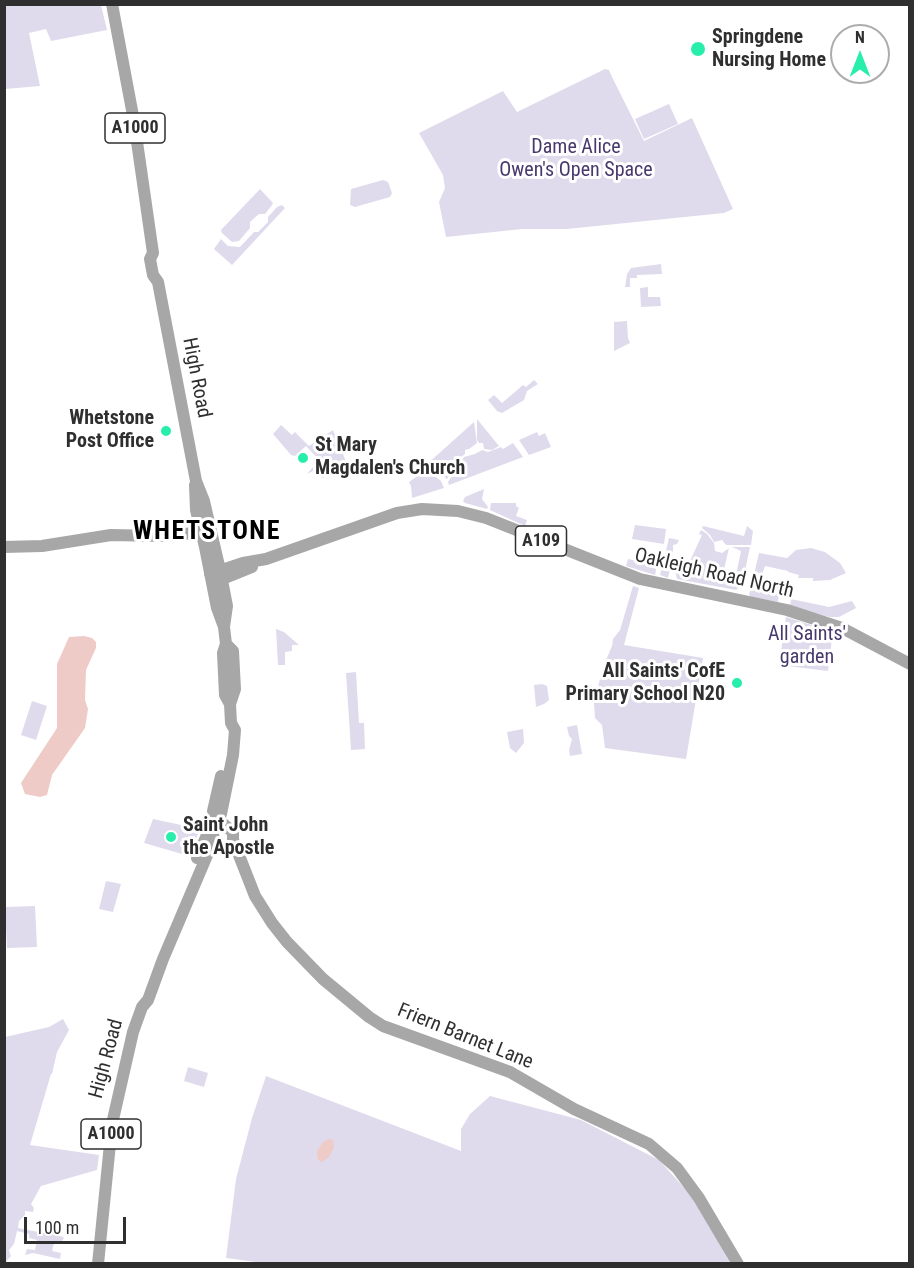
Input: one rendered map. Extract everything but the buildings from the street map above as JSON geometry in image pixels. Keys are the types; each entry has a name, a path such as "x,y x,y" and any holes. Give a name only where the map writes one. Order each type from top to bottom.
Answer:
{"main road":[{"name":"High Road","path":"98,1263 112,1120 133,1032 142,1007 140,999 159,946 207,835 221,814 233,756 235,730 231,723 230,704 225,695 223,652 226,644 224,627 227,606 216,576 207,533 195,503 196,481 158,282 161,275 159,259 153,253 130,94 112,4"},
{"name":"Oakleigh Road North","path":"216,576 243,563 266,559 397,513 422,509 458,511 486,518 640,579 776,607 842,628 909,664"},
{"path":"4,547 42,546 111,536 207,533"},
{"name":"Friern Barnet Lane","path":"214,824 231,830 255,896 272,922 297,952 348,1000 383,1026 510,1072 574,1109 649,1144 677,1168 699,1198 738,1263"}],"green space":[{"path":"5,4 101,5 107,30 51,41 46,29 29,33 40,86 5,89"},
{"name":"Dame Alice Owen's Open Space","path":"605,69 609,70 644,141 692,118 733,209 724,213 567,229 522,229 446,237 439,202 445,188 443,175 419,133 503,91 517,112"},
{"path":"669,104 678,124 644,139 635,119"},
{"path":"383,180 388,182 392,193 390,197 355,207 350,205 351,189"},
{"path":"260,189 273,203 272,205 265,214 259,214 250,222 250,228 239,241 232,242 221,230"},
{"path":"282,205 285,208 232,265 214,249 221,239 228,246 240,247 254,232 258,232 268,222 268,217 277,207"},
{"path":"661,264 662,274 637,275 637,278 630,278 630,287 625,287 627,274 631,268"},
{"path":"648,287 648,297 660,297 661,306 641,307 640,288"},
{"path":"627,321 630,343 614,351 614,322"},
{"path":"534,380 538,384 527,391 524,400 502,413 497,411 488,400 494,395 502,403 523,385 526,387"},
{"path":"477,419 499,446 492,450 484,449 483,443 479,443"},
{"path":"474,422 477,443 465,450 465,454 447,479 426,465"},
{"path":"281,425 292,435 295,432 309,446 333,430 348,466 322,478 317,469 307,474 319,460 306,446 295,456 291,455 273,434"},
{"path":"537,432 539,436 545,433 551,447 529,455 519,440"},
{"path":"513,443 523,457 449,485 448,482 464,457 482,450 488,452 501,447 503,449"},
{"path":"419,468 441,481 444,488 412,498 409,482 416,477"},
{"path":"484,489 482,499 487,509 463,501 465,497"},
{"path":"491,503 516,503 519,508 516,516 527,520 525,526 490,510"},
{"path":"635,525 666,529 664,544 632,539"},
{"path":"703,526 744,536 747,526 753,531 751,545 726,545 722,540 714,542 702,528"},
{"path":"701,530 714,543 715,551 722,553 729,548 722,578 735,580 741,551 732,547 750,547 742,585 736,590 677,579 675,570 684,574 702,535 699,534"},
{"path":"669,538 679,540 673,545 668,578 660,575"},
{"path":"811,548 825,552 840,563 846,573 830,580 813,581 813,578 798,578 799,575 788,571 765,566 761,578 763,590 779,594 778,602 749,595 759,553 787,558 796,550"},
{"path":"628,559 657,565 655,575 626,566"},
{"path":"633,586 639,588 624,645 703,658 686,759 605,748 602,725 595,718 594,703 603,667 613,639 620,630"},
{"path":"791,599 829,607 852,601 856,608 839,617 830,617 790,607"},
{"name":"All Saints' garden","path":"786,617 824,629 829,633 832,639 828,671 779,665"},
{"path":"276,629 284,632 299,645 292,645 292,651 285,652 285,665 278,665"},
{"path":"356,672 359,723 364,723 365,749 351,750 346,673"},
{"path":"534,685 547,686 549,700 536,707"},
{"path":"32,701 47,706 36,740 21,735"},
{"path":"577,725 582,754 570,756 572,739 567,727"},
{"path":"523,729 524,743 516,753 510,748 507,732"},
{"path":"153,819 200,829 189,856 144,843"},
{"path":"106,881 121,884 113,912 99,909"},
{"path":"35,906 37,947 7,948 5,907"},
{"path":"63,1019 69,1030 57,1052 30,1145 99,1155 97,1170 41,1186 31,1204 34,1208 33,1212 25,1211 25,1215 19,1221 18,1228 64,1237 58,1244 54,1243 52,1251 61,1253 60,1259 33,1253 25,1255 27,1249 35,1250 37,1240 29,1238 29,1234 17,1231 14,1244 9,1250 11,1256 5,1263 5,1037 49,1027"},
{"path":"188,1067 208,1073 204,1087 184,1081"},
{"path":"266,1076 461,1151 461,1129 470,1114 490,1096 581,1120 659,1160 697,1202 730,1263 271,1264 226,1258 236,1179"}],"shaded area":[{"path":"84,636 96,642 96,648 86,670 85,700 88,709 85,728 52,775 47,795 40,797 25,794 21,783 57,728 57,664 69,637"},
{"path":"333,1140 334,1147 329,1157 322,1162 318,1160 317,1151 323,1142"}],"place":[{"name":"Springdene Nursing Home","path":"698,49"},
{"name":"Whetstone Post Office","path":"166,431"},
{"name":"St Mary Magdalen's Church","path":"303,458"},
{"name":"All Saints' CofE Primary School N20","path":"737,683"},
{"name":"Saint John the Apostle","path":"171,837"}],"district":[{"name":"WHETSTONE","path":"207,532"}]}
